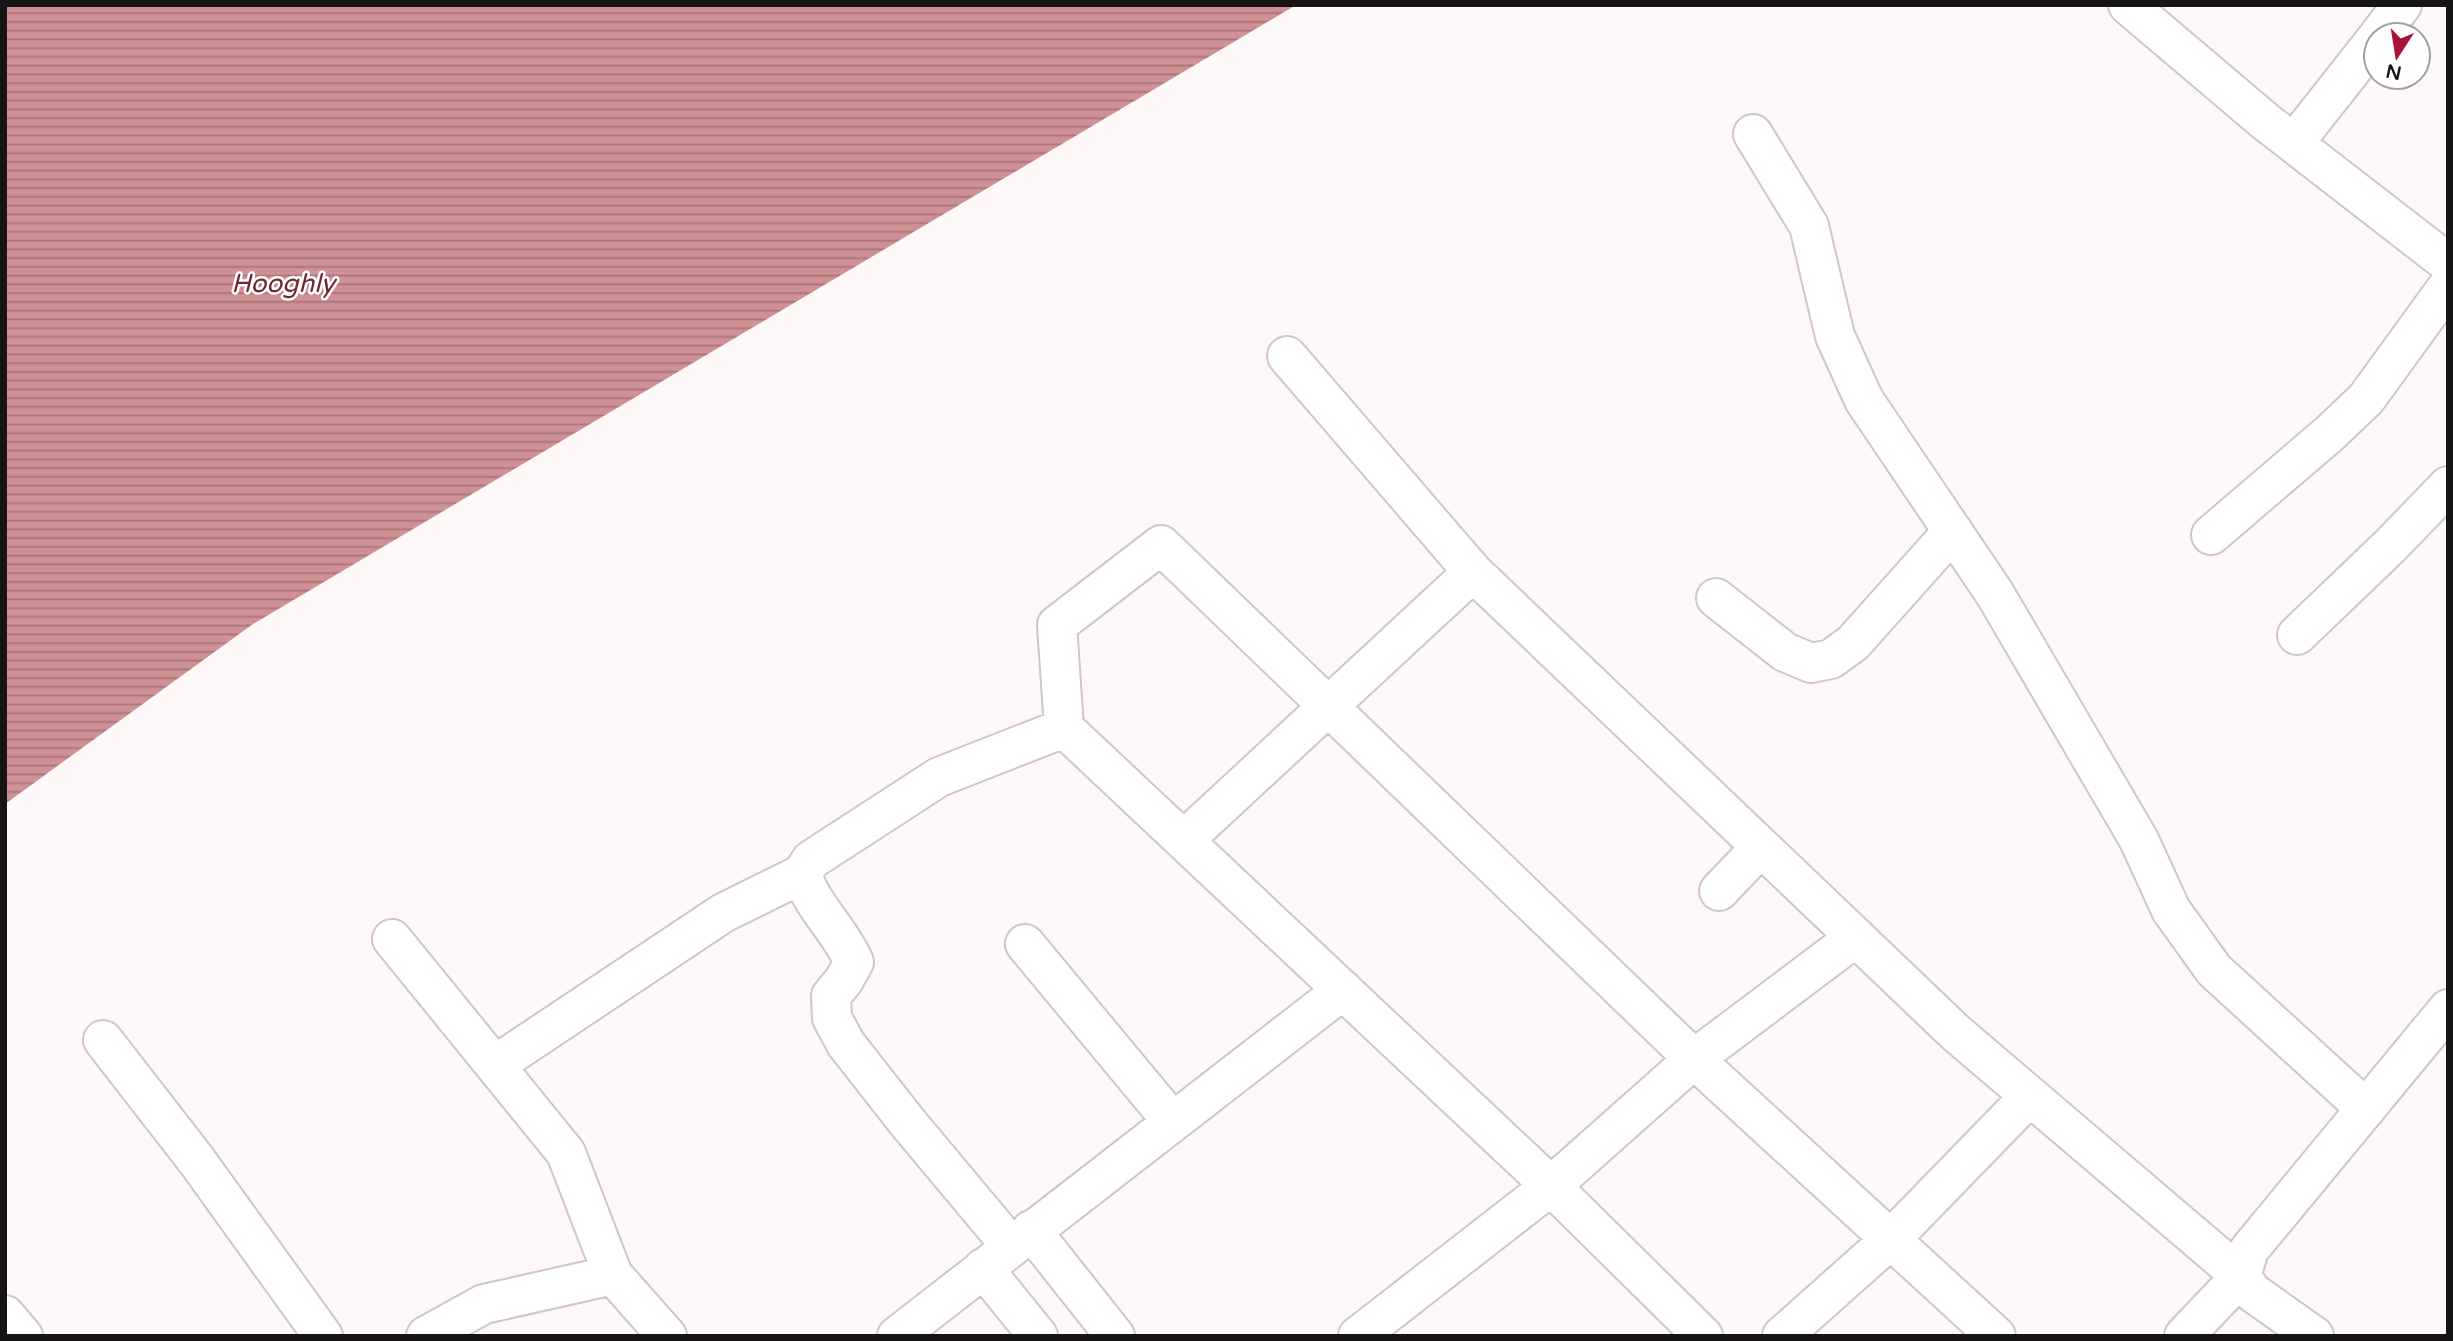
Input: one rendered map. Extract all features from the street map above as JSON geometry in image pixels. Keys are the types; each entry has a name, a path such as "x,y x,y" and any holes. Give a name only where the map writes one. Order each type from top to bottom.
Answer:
{"street":[{"path":"2129,5 2294,143 2448,263"},
{"path":"2390,21 2402,5"},
{"path":"2294,143 2362,56"},
{"path":"1753,134 1809,226 1835,336 1864,400 1996,594 2139,840 2171,910 2214,970 2365,1109"},
{"path":"2211,535 2366,399 2448,286"},
{"path":"1287,356 1473,572 1955,1033 2241,1276 2252,1292 2314,1336"},
{"path":"2297,635 2448,486"},
{"path":"1716,597 1785,652 1811,663 1832,659 1853,643 1953,531"},
{"path":"1703,1336 1551,1186 1064,727 1057,625 1161,545 1694,1059 1996,1336"},
{"path":"1184,840 1473,572"},
{"path":"495,1065 723,913 802,874 811,860 939,777 1064,727"},
{"path":"1719,891 1761,847"},
{"path":"802,874 808,893 846,944 854,962 831,996 832,1018 846,1044 1008,1248 1115,1336"},
{"path":"1358,1336 1551,1186 1694,1059 1856,937"},
{"path":"391,939 566,1153 613,1275 667,1336"},
{"path":"1025,944 1172,1121"},
{"path":"897,1336 1343,990"},
{"path":"2184,1336 2241,1276 2249,1250 2448,1009"},
{"path":"103,1040 197,1161 323,1336"},
{"path":"1782,1336 1891,1239 2029,1097"},
{"path":"1008,1248 1038,1336"},
{"path":"426,1336 484,1304 613,1275"},
{"path":"5,1315 23,1336"}],"water":[{"name":"Hooghly","path":"5,5 1296,5 253,624 5,804"}]}
